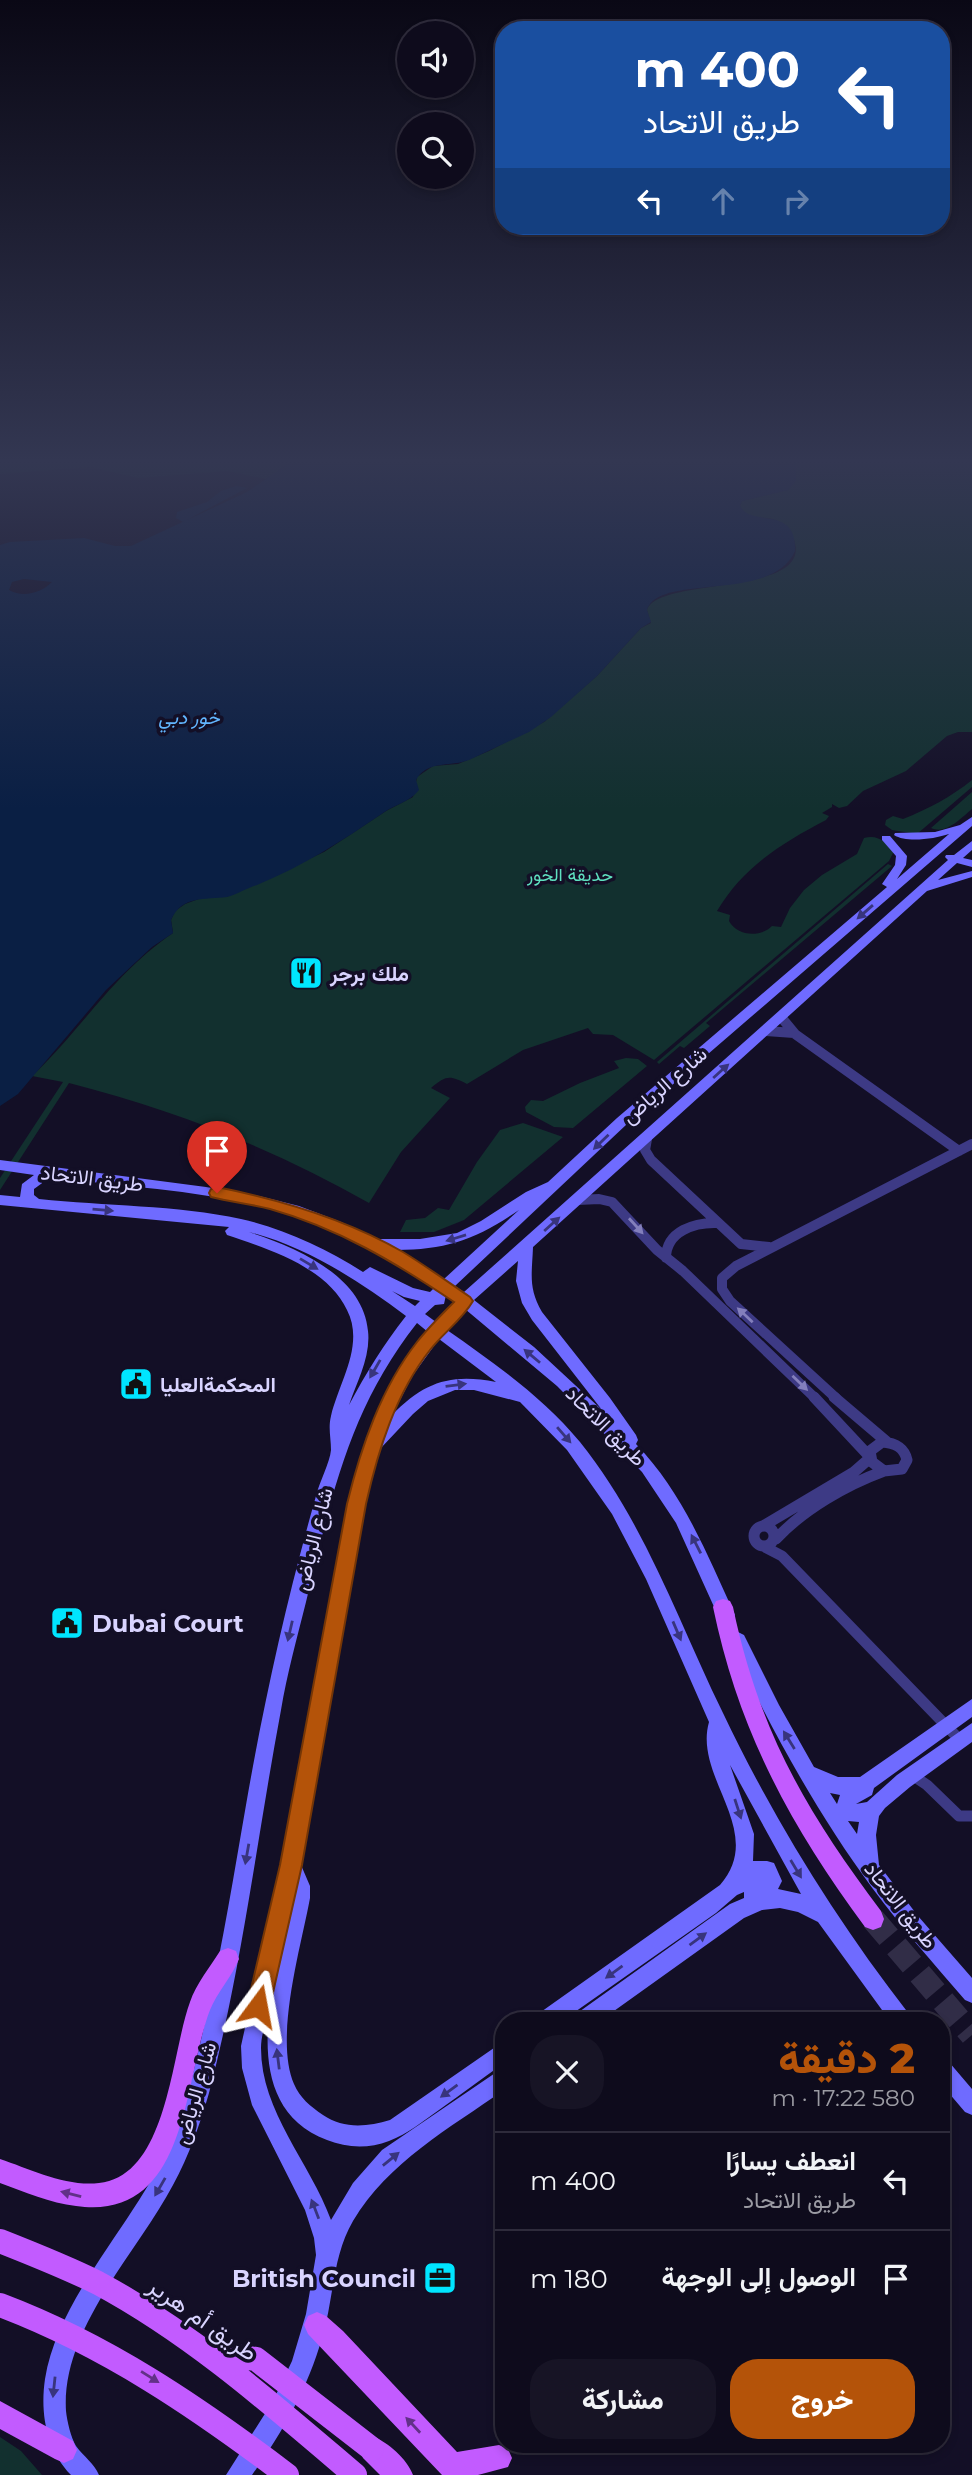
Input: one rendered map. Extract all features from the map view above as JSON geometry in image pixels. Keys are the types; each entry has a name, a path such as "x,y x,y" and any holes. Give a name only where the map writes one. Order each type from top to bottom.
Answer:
{"main road":[{"path":"899,835 936,835 970,821"},
{"name":"شارع الرياض","path":"87,2475 64,2450 56,2426 53,2400 56,2373 69,2333 146,2211 182,2143 202,2077 228,1959 273,1706 308,1556 337,1449 375,1368 415,1314 558,1184 622,1121 970,821"},
{"path":"886,838 898,849 903,859 902,867 888,882 887,893"},
{"path":"962,855 941,857 938,849 951,849 962,855 972,864"},
{"name":"شارع الرياض","path":"238,2475 283,2406 317,2325 327,2255 319,2221 308,2192 264,2116 251,2070 251,2046 291,1865 357,1504 368,1456 402,1377 436,1330 464,1301 647,1139 915,894 962,855"},
{"path":"915,894 948,879 972,874"},
{"name":"طريق الاتحاد","path":"0,1165 242,1197 296,1211 375,1244 464,1301 544,1365 644,1462 664,1488 697,1544 766,1704 840,1824 877,1877 972,1993"},
{"path":"35,1204 27,1197 27,1187 41,1177 60,1174"},
{"path":"375,1244 419,1245 457,1239 484,1227 525,1198 558,1184"},
{"name":"طريق الاتحاد","path":"0,1200 238,1224 301,1244 369,1282 507,1380 536,1405 574,1447 630,1530 718,1722 777,1836 825,1915 895,2012"},
{"path":"177,1216 228,1229 276,1247 313,1265 347,1296 359,1322 361,1342 337,1421 337,1449"},
{"path":"301,1244 329,1251 399,1288 431,1299 464,1301"},
{"path":"526,1248 523,1281 527,1299 537,1316 605,1402 644,1462"},
{"path":"458,1275 465,1286 483,1286"},
{"path":"401,1331 417,1334 424,1345"},
{"path":"368,1456 406,1409 419,1398 451,1383 469,1383 505,1390 536,1405"},
{"path":"723,1607 738,1680 775,1767 834,1868 873,1919"},
{"path":"810,1773 832,1785 846,1788 859,1786 874,1779 972,1707"},
{"path":"718,1722 713,1732 713,1744 738,1808 746,1849 740,1874 726,1891"},
{"path":"877,1877 866,1839 872,1810 912,1775 966,1736"},
{"path":"872,1810 855,1814 846,1807 846,1802 848,1797 871,1786 874,1779"},
{"path":"291,1865 296,1875 300,1898 276,2043 278,2067 286,2090 299,2109 316,2125 349,2136 380,2135 397,2127 495,2057"},
{"path":"558,2012 758,1868 769,1874 771,1884 744,1900 737,1910"},
{"path":"595,2012 737,1910 766,1898 778,1897 793,1899 825,1915"},
{"path":"0,2171 70,2195 93,2197 112,2193 131,2184 160,2152 168,2132 200,2004 228,1959"},
{"path":"950,2079 972,2105"},
{"path":"327,2255 346,2211 373,2174 390,2158 495,2083"},
{"name":"طريق أم هرير","path":"0,2241 63,2266 118,2294 223,2364 355,2475"},
{"path":"0,2305 57,2327 146,2374 190,2402 287,2475"},
{"path":"317,2325 456,2471 499,2458"},
{"path":"223,2364 234,2356 256,2359 372,2449 400,2475"},
{"path":"0,2414 64,2450"}],"street":[{"path":"781,1017 795,1034 959,1152"},
{"path":"766,1031 795,1034"},
{"path":"647,1139 645,1150 651,1160 741,1244 775,1246"},
{"path":"578,1200 599,1199 612,1202 666,1258 683,1270 848,1430 875,1466 884,1471 897,1472 906,1465 907,1460 900,1447 887,1442 868,1428 725,1295 720,1283 736,1266 972,1144"},
{"path":"666,1258 666,1247 672,1237 703,1223 718,1223"},
{"path":"736,1266 741,1244"},
{"path":"887,1442 876,1443 869,1457 854,1472 764,1527 757,1528 753,1535 763,1546 782,1556 946,1726 966,1736"},
{"path":"763,1546 771,1545 789,1526 859,1482 884,1471"},
{"path":"764,1527 771,1529 782,1556"},
{"path":"912,1775 927,1785 959,1816 972,1816"}],"green space":[{"name":"حديقة الخور","path":"757,578 972,578 972,732 958,732 947,736 906,771 863,791 847,806 839,808 832,804 832,807 822,813 829,816 826,820 779,847 739,881 717,911 730,915 729,921 737,930 755,934 772,926 781,927 790,908 804,890 822,875 857,854 864,838 877,838 894,851 889,861 654,1060 613,1035 593,1034 588,1028 523,1050 467,1084 452,1078 441,1081 431,1088 450,1098 401,1152 369,1203 297,1165 223,1133 147,1106 69,1083 0,1190 0,1178 63,1082 32,1076 132,966 173,933 171,920 175,911 204,897 226,897 324,852 386,811 413,797 417,777 433,766 458,764 544,722 597,676 641,628 651,623 647,610 657,600 677,593"},
{"path":"972,780 972,787 917,834 892,830 885,825 886,820 893,816 903,819 930,807"},
{"path":"972,792 972,809 948,827 937,830 931,828"},
{"path":"888,864 892,866 706,1023 710,1026 684,1048 680,1046 659,1064 657,1062"},
{"path":"638,1059 647,1066 573,1128 554,1127 526,1112 525,1107 531,1100 543,1101 619,1068 614,1061"},
{"path":"523,1123 563,1137 464,1220 434,1232 400,1232 406,1220 425,1218 438,1208 449,1210 477,1162 500,1130"},
{"path":"0,2437 21,2451 42,2475 0,2475"}],"water":[{"name":"خور دبي","path":"0,578 758,578 672,592 656,599 647,610 651,622 641,628 597,676 551,717 529,732 469,760 426,769 416,780 419,790 411,798 274,878 227,897 195,900 181,906 171,920 173,933 152,947 106,990 18,1094 0,1106","holes":["24,579 52,582 43,589 20,594 9,590 12,582"]}],"tunnel":[{"path":"873,1919 972,2035"}],"place":[{"name":"ملك برجر","path":"306,973"},
{"name":"المحكمةالعليا","path":"136,1384"},
{"name":"Dubai Court","path":"67,1623"},
{"name":"British Council","path":"440,2278"}],"route":[{"path":"217,1193 271,1204 329,1223 397,1256 464,1301 436,1330 402,1377 368,1456 291,1865 258,2006"}]}
